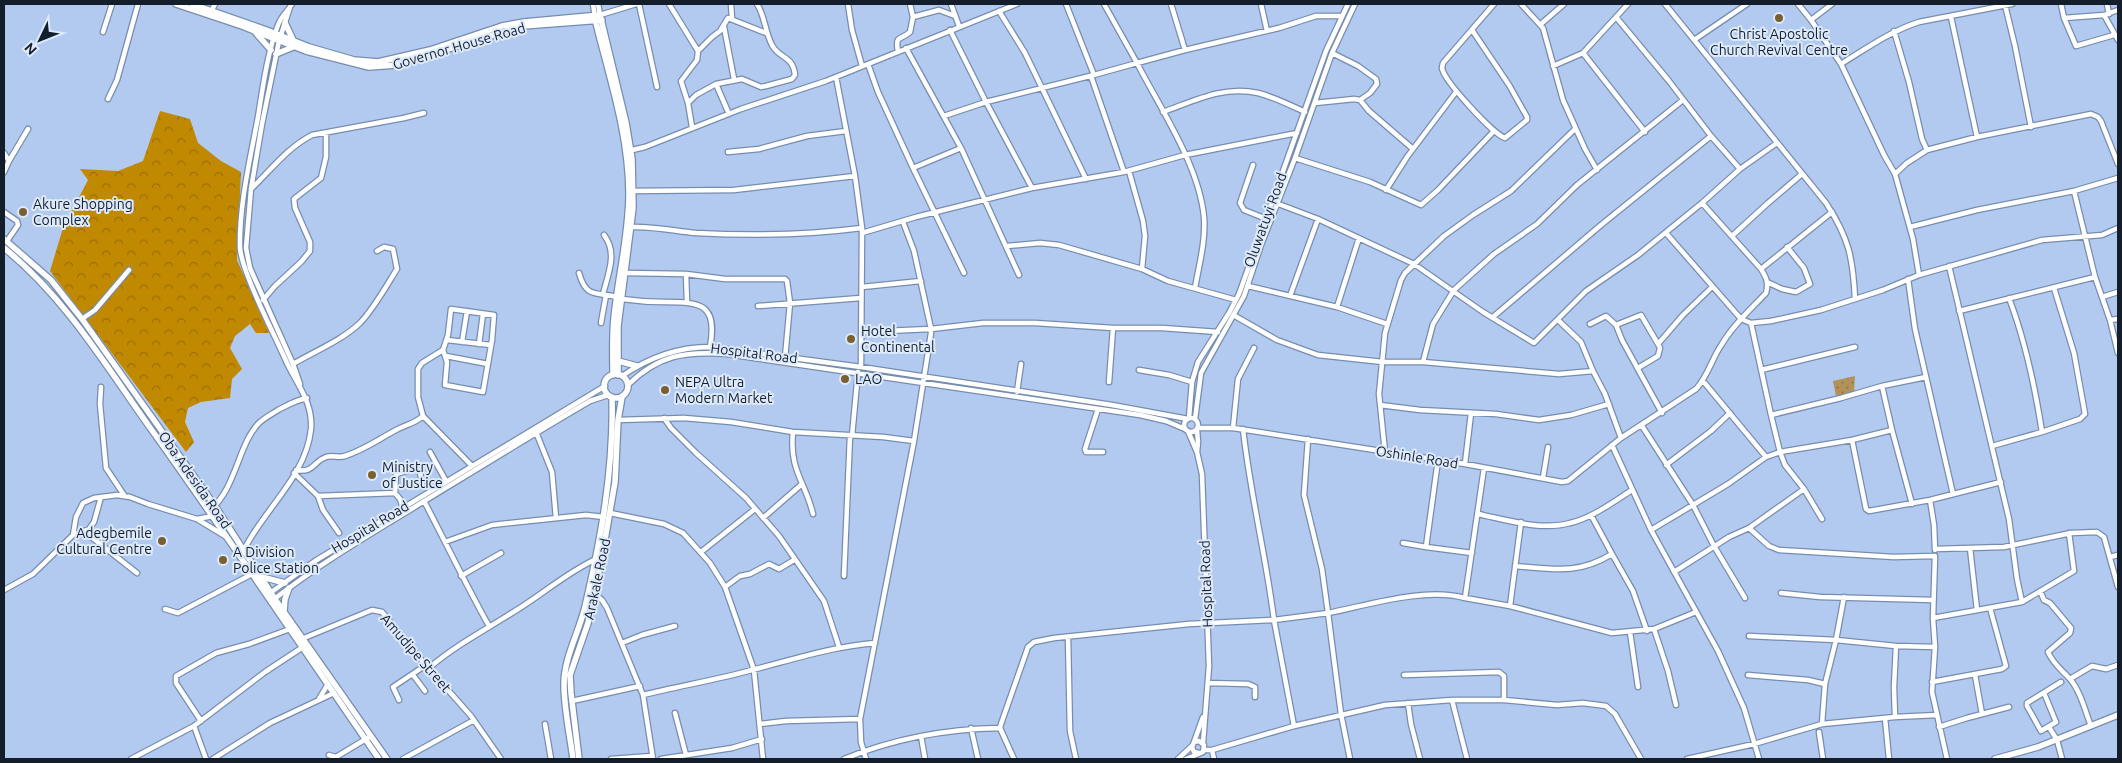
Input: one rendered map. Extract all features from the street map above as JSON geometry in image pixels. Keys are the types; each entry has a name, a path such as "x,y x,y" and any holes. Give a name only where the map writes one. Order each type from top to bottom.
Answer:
{"main road":[{"name":"Governor House Road","path":"179,4 255,32 277,38"},
{"name":"Governor House Road","path":"192,4 212,10 293,44 354,60 384,62 430,50 502,26 548,19 598,18"},
{"path":"598,18 629,151 631,227 626,273 614,320 618,375 628,384 626,394 622,397 610,396 604,386 606,381 618,375"},
{"path":"255,32 274,52 293,44 285,23"},
{"path":"618,375 619,298 631,191"},
{"name":"Oba Adesida Road","path":"5,240 51,280 82,319 215,506 260,576 269,594"},
{"name":"Oba Adesida Road","path":"4,248 35,274 58,300 211,513 252,574 269,594 290,629 334,693 386,759"},
{"path":"618,361 637,366"},
{"name":"Arakale Road","path":"579,759 570,676 585,631 604,517 613,426 610,396"},
{"name":"Arakale Road","path":"573,759 564,684 568,660 591,592 610,513 615,482 618,420 622,397"},
{"path":"260,576 287,585 284,611"},
{"name":"Oba Adesida Road","path":"273,600 284,611 304,638 368,738 379,759"},
{"path":"1995,759 2056,740 2118,715"}],"street":[{"path":"104,32 112,4"},
{"path":"108,99 117,80 138,4"},
{"path":"212,10 216,4"},
{"path":"593,4 598,18"},
{"path":"598,4 598,18"},
{"path":"598,18 638,4 657,87"},
{"path":"669,4 698,51 697,60 681,81 688,103 692,127"},
{"path":"731,4 732,18"},
{"path":"688,103 696,95 716,84 734,79 742,79 761,86 776,84 794,77 792,64 773,48 757,4"},
{"path":"848,4 852,30 862,66"},
{"path":"898,52 896,42 910,32 912,17 910,4"},
{"path":"951,4 959,26"},
{"path":"629,151 645,147 692,127 836,77 1017,4"},
{"path":"1066,4 1143,221 1142,269"},
{"path":"1104,4 1185,156 1198,194 1204,217 1203,240 1195,288"},
{"path":"1171,4 1185,50"},
{"path":"1261,4 1267,31"},
{"name":"Oluwatuyi Road","path":"1195,382 1198,362 1236,300 1264,218 1305,112 1326,51 1348,4"},
{"name":"Oluwatuyi Road","path":"1195,382 1204,364 1235,316 1248,286 1276,203 1295,158 1332,53 1355,4"},
{"path":"1472,30 1527,117 1527,120 1505,138 1494,131 1456,92 1448,82 1442,68 1443,63 1494,4"},
{"path":"1521,4 1541,24 1545,32 1563,100 1575,129 1597,170"},
{"path":"1541,24 1564,4"},
{"path":"1553,66 1583,53 1628,4"},
{"path":"1664,4 1728,80 1832,212 1846,237 1851,252 1855,299"},
{"path":"1694,40 1747,4"},
{"path":"1798,4 1841,64 1884,155 1895,174 1910,227 1919,275"},
{"path":"1811,20 1832,4"},
{"path":"1841,64 1894,31 1919,22 2012,4"},
{"path":"2061,4 2074,45 2077,47 2114,35"},
{"path":"2107,4 2106,14 2114,35 2118,40"},
{"path":"277,38 285,23 291,5"},
{"path":"244,550 253,532 270,512 295,472 308,443 311,430 311,414 307,398 289,366 248,277 240,250 247,179 281,18 291,5"},
{"path":"2005,5 2031,127"},
{"path":"912,17 940,10 955,16"},
{"path":"2064,18 2106,14 2118,10"},
{"path":"999,11 1025,53 1086,179"},
{"path":"944,116 1042,86 1267,31 1316,16 1341,16"},
{"path":"1616,17 1711,136 1740,169"},
{"path":"1951,17 1977,137"},
{"path":"698,51 724,27 727,19 732,18 766,32"},
{"path":"724,27 734,79"},
{"path":"950,30 1032,188"},
{"path":"1894,31 1909,82 1922,139 1927,150"},
{"path":"906,48 962,148 1019,275"},
{"path":"274,52 246,226 248,261 302,388 296,400"},
{"path":"1332,53 1358,66 1376,79 1377,84 1370,93 1360,100"},
{"path":"1583,53 1645,132"},
{"path":"868,64 878,92 964,274"},
{"path":"836,77 856,176 862,231 862,332 860,370 851,436 844,576"},
{"path":"716,84 729,114"},
{"path":"1163,112 1212,94 1245,91 1265,95 1305,112"},
{"path":"1386,190 1413,149 1456,92"},
{"path":"1315,103 1360,100 1413,149"},
{"path":"1423,362 1433,324 1454,290 1494,254 1536,224 1577,185 1683,100"},
{"path":"251,189 282,156 300,141 312,135 424,112"},
{"path":"1895,174 1907,163 1927,150 1977,137 2091,114 2095,115 2103,126 2118,164"},
{"path":"4,172 28,129"},
{"path":"1385,452 1380,394 1388,324 1401,280 1414,264 1451,231 1511,192 1575,129"},
{"path":"728,152 760,148 806,136 846,131"},
{"path":"1295,158 1386,190 1418,205 1424,204 1494,131"},
{"path":"263,300 310,251 310,242 295,208 294,199 321,178 326,156 326,133"},
{"path":"631,227 746,235 820,234 862,231 1032,188 1127,172 1185,156 1297,133"},
{"path":"1493,317 1601,225 1711,136"},
{"path":"1276,203 1318,219 1414,264 1534,343 1598,282 1638,255 1740,169 1777,143"},
{"path":"913,168 962,148"},
{"path":"4,153 10,161"},
{"path":"1253,166 1240,203 1244,210 1264,218"},
{"path":"1732,236 1802,174"},
{"path":"631,191 734,190 856,176"},
{"path":"1910,227 1978,210 2074,191 2118,178"},
{"path":"2074,191 2095,277 2110,320 2118,353"},
{"path":"1702,203 1761,269 1767,282 1766,293 1741,319 1721,344 1703,381 1766,457"},
{"path":"4,212 18,224 5,240"},
{"path":"1761,269 1832,212"},
{"path":"1290,296 1318,219"},
{"path":"866,759 863,752 860,719 914,441 931,329 914,251 903,222"},
{"path":"1666,233 1741,319 1751,323 1779,320 1855,299 1919,275 2042,240 2102,235 2118,228"},
{"path":"601,323 612,255 610,242 604,235"},
{"path":"1336,307 1359,238"},
{"path":"1007,246 1040,242 1059,245 1142,269 1168,281 1236,300"},
{"path":"293,364 350,331 368,313 396,268 393,249 384,247 377,251"},
{"path":"1767,282 1782,289 1796,292 1810,284 1804,268 1787,247"},
{"path":"1949,266 2001,482 2009,519 2022,602"},
{"path":"82,319 95,310 129,270"},
{"path":"579,273 585,289 619,298 636,301 700,304 708,312 712,329 710,347"},
{"path":"626,273 686,274 725,279 785,279 790,303 786,358"},
{"path":"686,274 687,302"},
{"path":"1959,311 2095,277"},
{"path":"1908,279 1916,329 1953,494"},
{"path":"862,287 921,281"},
{"path":"1248,286 1336,307 1388,324"},
{"path":"1658,344 1682,315 1712,287"},
{"path":"1992,446 2080,419 2085,414 2074,353 2054,288"},
{"path":"2102,297 2118,292"},
{"path":"758,306 861,298"},
{"path":"2009,298 2022,337 2038,403 2042,432"},
{"path":"443,350 446,356 445,385 483,392 494,315 451,309 447,340 443,350 422,363 418,369 418,397 423,416 472,466"},
{"path":"462,342 467,311"},
{"path":"479,344 483,314"},
{"path":"1616,325 1640,315 1658,344 1660,348 1658,356 1638,368"},
{"path":"1235,316 1277,340 1307,352 1383,362 1423,362 1559,374 1593,371"},
{"path":"1590,324 1606,316 1616,325 1622,340 1662,413"},
{"path":"2110,320 2118,319"},
{"path":"1558,320 1581,342 1609,404 1621,438"},
{"path":"862,332 1001,323 1113,328 1162,328 1218,332"},
{"path":"1751,323 1780,452 1785,465 1804,489 1822,519"},
{"path":"1108,382 1113,328"},
{"path":"447,340 491,345"},
{"name":"Hospital Road","path":"618,375 656,357 681,350 710,347 860,370"},
{"path":"1761,370 1855,347"},
{"path":"1233,428 1238,379 1254,348"},
{"name":"Hospital Road","path":"628,384 644,369 658,361 690,354 727,354 860,370"},
{"path":"446,356 488,364"},
{"path":"1017,392 1021,364"},
{"path":"860,370 1152,418 1193,432 1197,425"},
{"path":"1140,370 1195,382"},
{"path":"1771,415 1926,376"},
{"path":"924,380 1017,392 1188,419 1197,425"},
{"name":"Oshinle Road","path":"1197,425 1233,428 1308,439 1568,481 1621,438 1662,413 1696,389 1703,381"},
{"path":"1195,382 1188,419 1184,423 1197,452"},
{"path":"1195,382 1197,452"},
{"name":"Hospital Road","path":"273,600 315,561 604,386"},
{"path":"1882,386 1912,504"},
{"path":"101,387 100,413 106,468 124,495"},
{"name":"Hospital Road","path":"269,594 287,585 536,432 590,401 610,396"},
{"path":"197,519 211,513 225,490 256,426 296,400 307,398"},
{"path":"1380,405 1420,410 1496,414 1539,420 1571,415 1609,404"},
{"path":"1098,409 1085,449 1086,452 1103,452"},
{"path":"1465,464 1471,413"},
{"path":"1666,465 1711,431 1730,413"},
{"path":"295,472 309,470 327,457 344,456 379,442 396,430 414,424 423,416"},
{"path":"618,420 664,418 731,422 793,432 883,437 914,441"},
{"path":"664,418 689,447 746,498 779,536 824,601 839,647"},
{"path":"1642,426 1693,505 1714,546 1745,598"},
{"path":"1243,430 1252,495 1268,569 1274,620 1294,726"},
{"path":"1651,530 1732,481 1766,457 1780,452 1852,440 1892,430"},
{"path":"536,432 552,472 556,518"},
{"path":"793,432 792,460 809,498 813,514"},
{"path":"1308,439 1304,495 1322,569 1341,714 1350,759"},
{"path":"1852,440 1866,509 1871,511 1930,500 2001,482"},
{"path":"1612,445 1651,530 1718,651 1744,708 1759,759"},
{"path":"1543,478 1548,447"},
{"path":"430,452 446,481"},
{"name":"Hospital Road","path":"1197,452 1202,474 1207,623 1208,682 1204,716"},
{"path":"1426,547 1438,460"},
{"path":"395,494 396,474 411,468 416,468 420,471 422,486"},
{"path":"1465,598 1484,468"},
{"path":"295,472 318,496 323,510 339,533"},
{"path":"763,518 802,484"},
{"path":"1674,572 1714,546 1749,528 1804,489"},
{"path":"1478,514 1521,522 1562,525 1592,515 1632,490"},
{"path":"318,496 395,494 400,499 403,508"},
{"path":"73,535 80,506 86,501 124,495 197,519 226,536"},
{"path":"4,590 33,574 73,535 85,532 92,525 102,497"},
{"path":"1930,500 1935,549 1933,600 1935,647 1932,692 1947,759"},
{"path":"424,501 446,542 461,576 489,626"},
{"path":"701,552 755,509"},
{"path":"610,513 671,526 683,533 701,552 725,587 754,670 764,759"},
{"path":"446,542 492,525 586,515 604,517"},
{"path":"1592,515 1633,591 1647,631"},
{"path":"1510,606 1521,522"},
{"path":"1749,528 1769,546 1779,550 1894,557 1935,556"},
{"path":"85,532 137,573"},
{"path":"1933,618 2022,602 2074,571 2069,533"},
{"path":"1935,549 2004,547 2069,533 2101,533 2118,587"},
{"path":"1403,543 1472,553"},
{"path":"1970,548 1977,610"},
{"path":"461,576 501,553"},
{"path":"1515,566 1567,571 1587,567 1612,554"},
{"path":"2110,557 2118,555"},
{"path":"399,700 392,688 427,667 459,644 515,612 564,577 596,559"},
{"path":"725,587 740,576 750,574 764,565 771,565 778,569 794,560"},
{"path":"165,609 178,613 252,574"},
{"path":"2040,591 2044,600 2050,603 2071,628 2070,633 2048,652 2057,668 2070,679 2076,689 2091,726"},
{"path":"591,592 607,608 640,686 653,757 611,759"},
{"path":"1781,593 1804,596 1933,600"},
{"path":"1014,759 1000,728 1028,647 1041,640 1207,623 1274,620 1328,613 1424,594 1441,594 1510,606 1598,631 1612,633 1647,631 1696,612"},
{"path":"1822,724 1825,684 1844,597"},
{"path":"1932,682 1975,675 2002,669 2006,666 1990,608"},
{"name":"Amudipe Street","path":"304,638 377,610 386,617 474,720 501,759"},
{"path":"622,643 642,634 675,626"},
{"path":"201,721 176,683 176,676 216,653 290,629"},
{"path":"1654,629 1668,671 1676,705"},
{"path":"1630,632 1638,688"},
{"path":"1749,636 1935,647"},
{"path":"1068,637 1070,731 1076,759"},
{"path":"643,695 754,670 798,656 839,647 875,642"},
{"path":"1895,717 1896,646"},
{"path":"132,759 194,726 259,676 303,647"},
{"path":"2070,679 2092,666 2106,669 2118,665"},
{"path":"1404,675 1499,672 1504,676 1504,700"},
{"path":"413,675 425,691"},
{"path":"1975,675 1982,714"},
{"path":"1748,676 1783,680 1808,680 1825,684"},
{"path":"1208,682 1248,684 1255,688 1255,697"},
{"path":"2044,692 2056,720 2049,727 2040,730 2026,705 2044,692 2061,682"},
{"path":"318,700 328,684"},
{"path":"572,701 640,686"},
{"path":"214,759 270,723 334,693"},
{"path":"1452,700 1467,759"},
{"path":"1186,759 1204,750 1212,750 1294,726 1385,705 1452,700 1504,700 1558,705 1584,703 1606,706 1615,714 1641,759"},
{"path":"1408,703 1420,759"},
{"path":"1939,727 2009,707"},
{"path":"675,713 686,755"},
{"path":"1687,759 1754,744 1822,724 1937,715"},
{"path":"1204,716 1204,750"},
{"path":"1199,753 1193,750 1204,716"},
{"path":"1885,718 1889,759"},
{"path":"760,724 786,721 860,719"},
{"path":"403,759 474,720"},
{"path":"545,724 551,759"},
{"path":"194,726 206,759"},
{"path":"2049,727 2056,740 2062,759"},
{"path":"971,728 978,759"},
{"path":"844,759 893,742 941,731 1000,728"},
{"path":"1819,732 1822,759"},
{"path":"921,736 925,759"},
{"path":"329,755 336,757 368,738"},
{"path":"661,759 732,748 762,739"},
{"path":"1178,759 1194,744 1199,741 1203,743"},
{"path":"1212,750 1214,759"}],"shaded area":[{"path":"1855,376 1854,393 1836,396 1833,381"}],"green space":[{"path":"160,111 190,119 198,143 221,161 241,172 237,260 269,333 256,333 250,324 235,336 230,348 242,369 232,379 230,398 201,402 188,408 185,422 194,442 186,452 50,271 63,228 88,180 80,169 118,171 143,161"}],"place":[{"name":"Christ Apostolic Church Revival Centre","path":"1779,18"},
{"name":"Akure Shopping Complex","path":"23,212"},
{"name":"Hotel Continental","path":"851,339"},
{"name":"LAO","path":"845,379"},
{"name":"NEPA Ultra Modern Market","path":"665,390"},
{"name":"Ministry of Justice","path":"372,475"},
{"name":"Adegbemile Cultural Centre","path":"162,541"},
{"name":"A Division Police Station","path":"223,560"}]}
